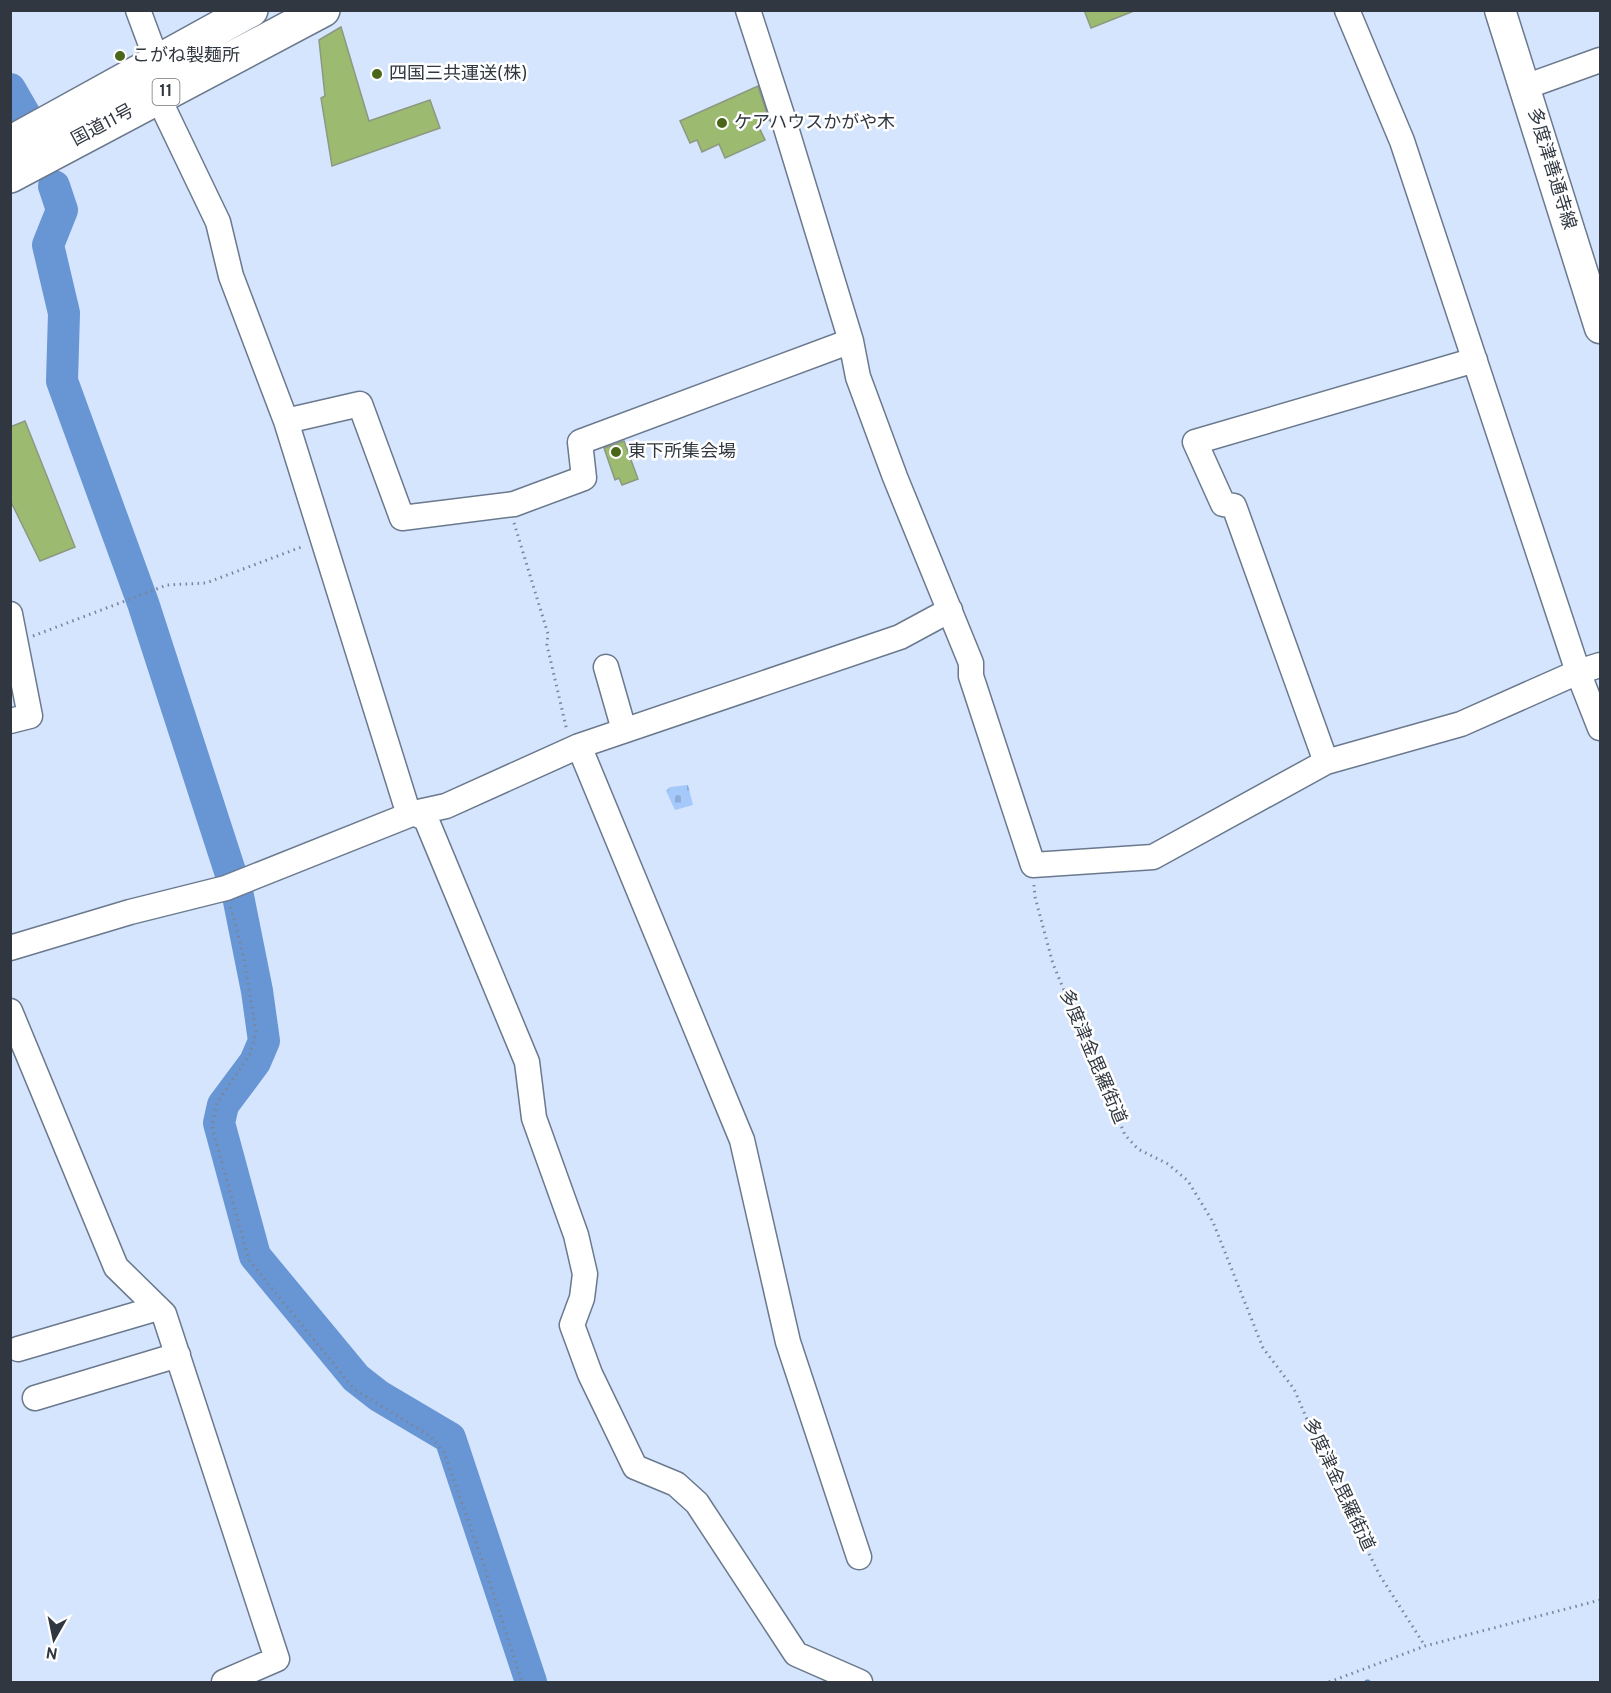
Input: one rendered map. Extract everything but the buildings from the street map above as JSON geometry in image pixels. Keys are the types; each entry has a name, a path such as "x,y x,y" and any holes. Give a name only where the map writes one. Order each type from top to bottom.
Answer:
{"highway":[{"name":"国道11号","path":"10,143 251,10"},
{"name":"国道11号","path":"10,176 323,10"}],"main road":[{"name":"多度津善通寺線","path":"1500,10 1600,328"}],"street":[{"path":"138,10 157,61 158,97 218,222 231,276 286,421 410,812 426,819 527,1062 534,1118 576,1235 585,1274 582,1298 572,1325 590,1374 635,1467 675,1484 697,1503 796,1654 860,1683"},
{"path":"748,10 851,340 858,377 895,477 971,663 971,676 1033,865 1153,857 1326,762 1461,724 1589,669"},
{"path":"1347,10 1402,141 1475,360 1589,669 1600,728"},
{"path":"1525,87 1600,60"},
{"path":"286,421 360,404 402,518 508,505 584,478 580,442 851,340"},
{"path":"1326,762 1234,506 1223,504 1195,442 1475,360"},
{"path":"10,948 130,912 230,886 410,812 446,806 575,748 900,637 950,610"},
{"path":"10,614 30,716 10,721"},
{"path":"606,667 624,730"},
{"path":"575,748 742,1140 788,1342 859,1557"},
{"path":"10,1011 116,1267 165,1314 277,1659 224,1683"},
{"path":"18,1349 69,1328 158,1308"},
{"path":"35,1398 178,1355"}],"path":[{"path":"508,505 548,634 547,645 575,748"},
{"path":"16,642 146,592 167,585 206,583 322,539"},
{"name":"多度津金毘羅街道","path":"1033,865 1035,897 1053,964 1125,1135 1138,1149 1168,1164 1188,1181 1213,1222 1263,1348 1294,1389 1332,1478 1379,1574 1425,1646"},
{"path":"230,886 256,1032 250,1054 217,1103 212,1127 249,1260 354,1389 430,1436 444,1452 522,1683"},
{"path":"1329,1683 1425,1646 1600,1600"}],"green space":[{"path":"688,785 693,805 675,810 666,791 670,787"}],"waterway":[{"path":"10,89 25,115"},
{"path":"54,186 62,210 48,245 64,313 62,381 143,603 238,896 257,991 264,1041 255,1062 223,1105 219,1123 255,1256 356,1378 379,1396 450,1438 531,1682"}],"place":[{"name":"こがね製麺所","path":"120,56"},
{"name":"四国三共運送(株)","path":"377,74"},
{"name":"ケアハウスかがや木","path":"722,123"},
{"name":"東下所集会場","path":"616,452"}]}
